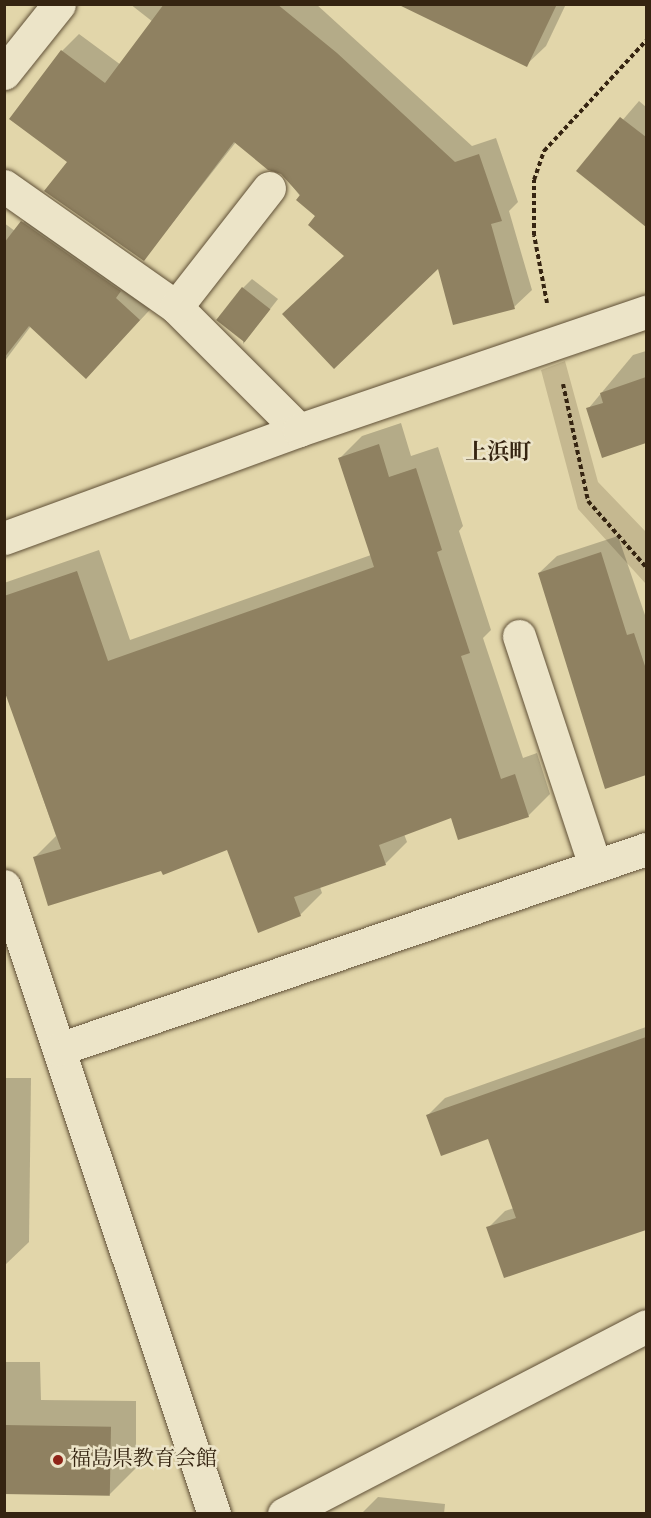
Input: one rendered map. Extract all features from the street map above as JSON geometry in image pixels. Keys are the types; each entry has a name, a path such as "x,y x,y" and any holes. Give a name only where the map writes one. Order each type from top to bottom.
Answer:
{"street":[{"path":"4,73 59,4"},
{"path":"4,186 176,307 299,430"},
{"path":"176,307 269,188"},
{"path":"4,538 299,430 646,312"},
{"path":"519,636 595,866"},
{"path":"59,1049 646,849"},
{"path":"4,885 214,1514"},
{"path":"284,1514 646,1326"}],"path":[{"path":"646,41 544,151 534,180 534,235 588,501 646,567"}],"shaded area":[{"path":"565,361 598,482 646,532 646,584 578,509 541,370"}],"building":[{"path":"164,4 277,4 337,53 455,162 479,154 502,221 491,224 515,309 453,325 438,269 334,369 282,314 344,256 308,225 315,216 296,200 300,195 281,174 268,170 234,142 144,261 44,191 67,162 9,119 61,50 105,83"},
{"path":"397,4 557,4 527,67"},
{"path":"620,117 646,137 646,227 576,171"},
{"path":"21,221 121,291 116,298 140,320 86,379 29,326 4,358 4,243"},
{"path":"242,287 270,309 245,342 216,320"},
{"path":"646,377 646,443 602,458 586,408 603,403 600,393"},
{"path":"379,444 389,477 416,468 442,550 437,552 470,653 461,656 501,779 515,774 529,817 458,840 451,818 379,845 386,865 294,897 301,916 258,933 227,850 163,875 161,871 48,906 33,857 61,849 4,690 4,596 77,571 108,661 374,567 338,458"},
{"path":"601,552 627,635 634,633 646,669 646,775 605,789 538,573"},
{"path":"646,1037 646,1230 504,1278 486,1227 516,1218 488,1139 441,1156 426,1115"},
{"name":"福島県教育会館","path":"4,1425 111,1427 110,1496 4,1494"}],"place":[{"name":"福島県教育会館","path":"58,1460"}],"district":[{"name":"上浜町","path":"498,454"}]}
